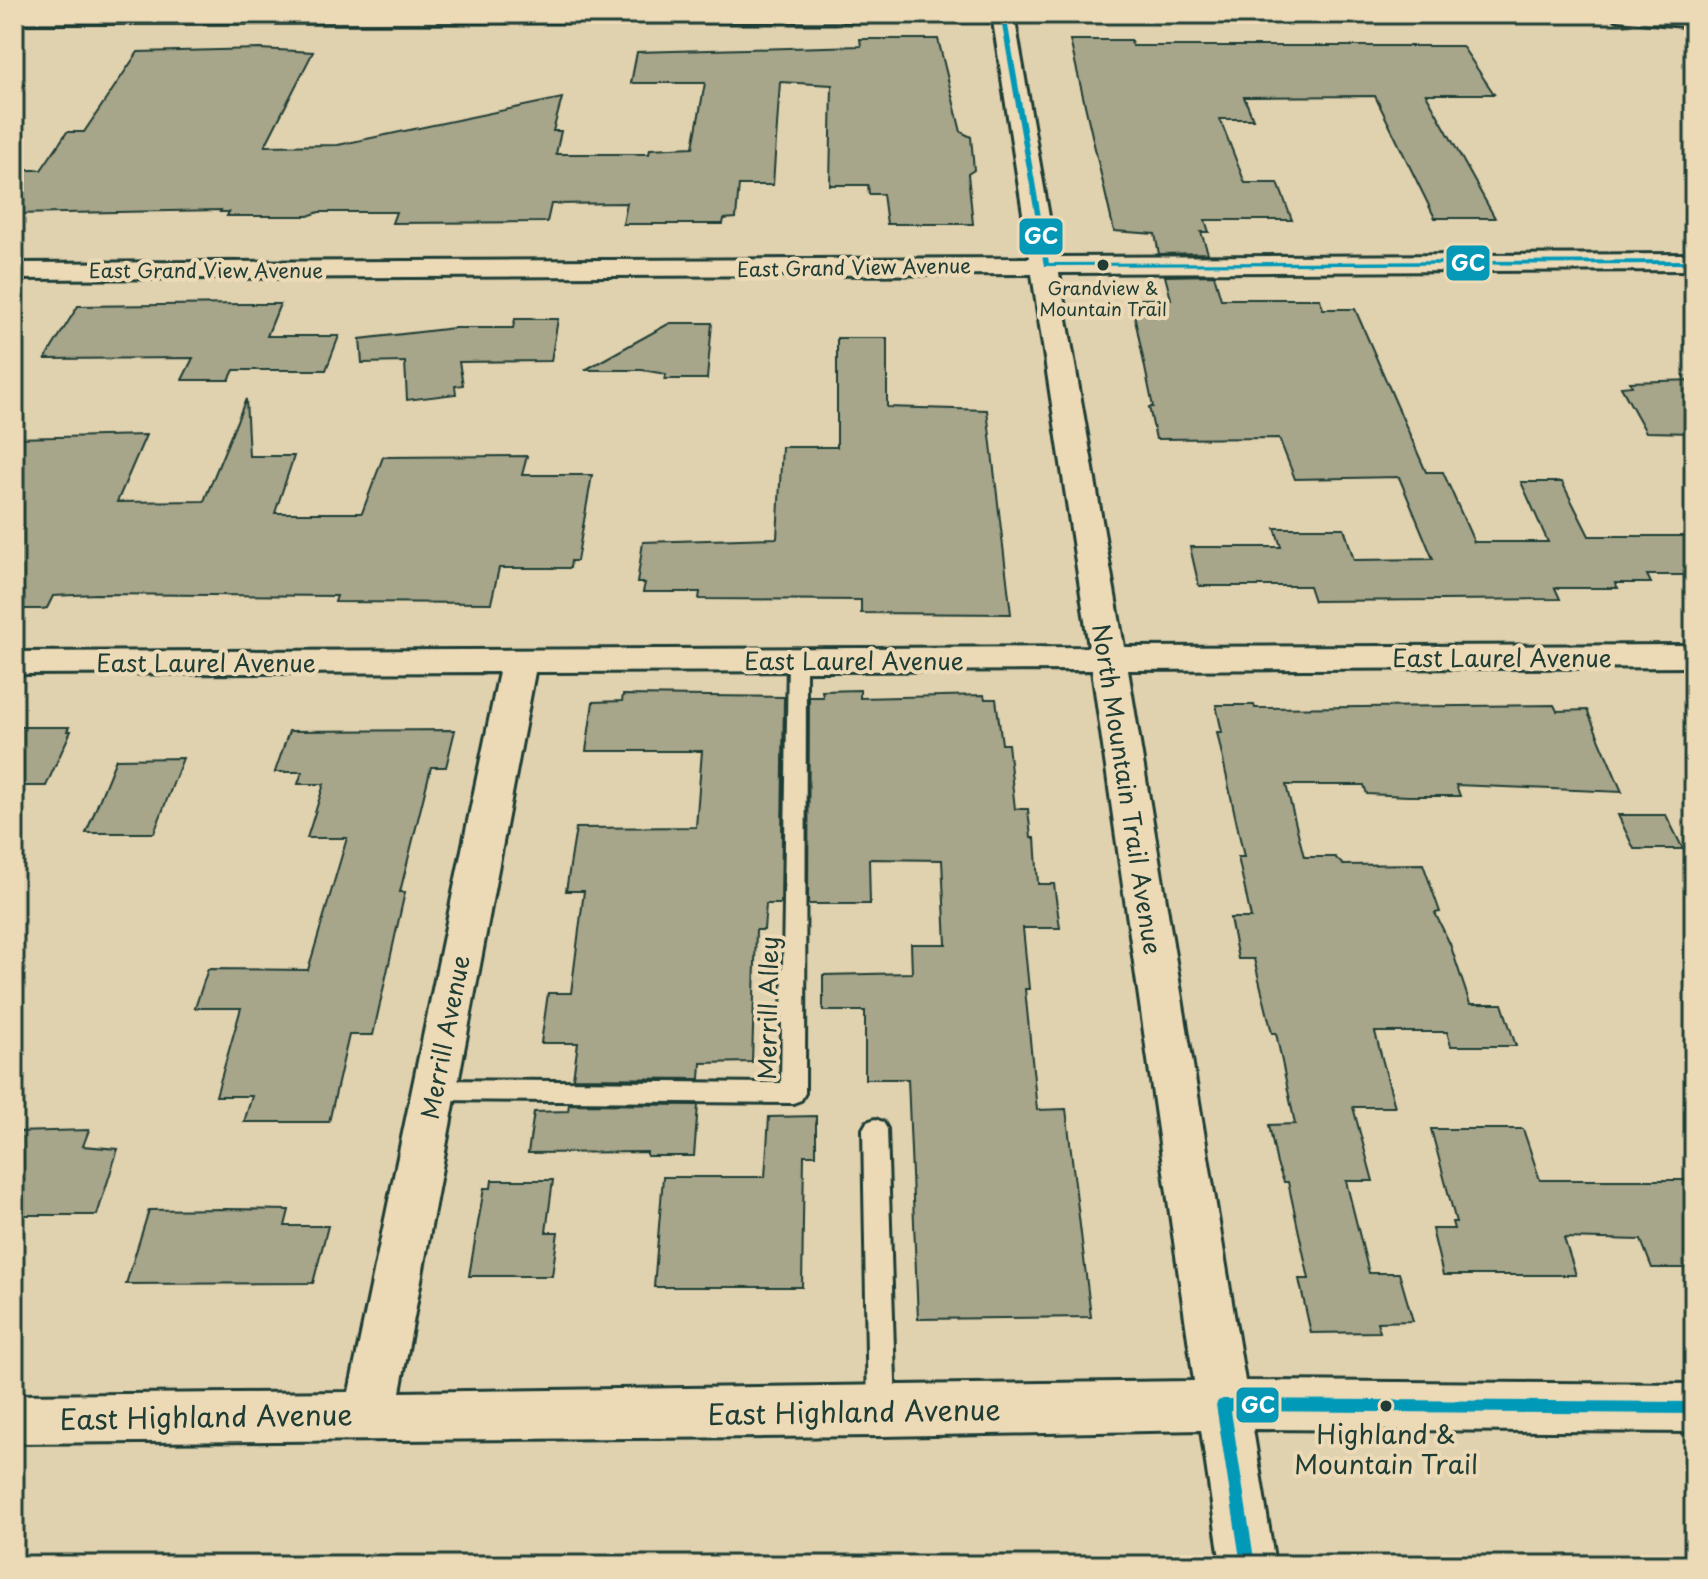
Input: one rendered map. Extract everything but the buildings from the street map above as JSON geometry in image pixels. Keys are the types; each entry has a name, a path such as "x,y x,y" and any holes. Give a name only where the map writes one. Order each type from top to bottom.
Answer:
{"street":[{"name":"North Mountain Trail Avenue","path":"1003,14 1109,659 1248,1565"},
{"path":"14,17 1072,14"},
{"path":"1618,14 1694,21"},
{"name":"East Grand View Avenue","path":"14,271 1694,262"},
{"name":"East Laurel Avenue","path":"14,663 1694,656"},
{"name":"Merrill Avenue","path":"370,1414 519,661"},
{"name":"East Highland Avenue","path":"14,1419 882,1412 1223,1405 1288,1408 1694,1408"}],"lane":[{"name":"Merrill Alley","path":"434,1090 793,1093 797,660"},
{"path":"875,1129 882,1412"}],"transit line":[{"name":"GC","path":"1003,14 1046,265 1694,262"},
{"name":"GC","path":"1248,1565 1223,1405 1694,1408"}],"place":[{"name":"Grandview & Mountain Trail","path":"1103,265"},
{"name":"Highland & Mountain Trail","path":"1386,1406"}]}
